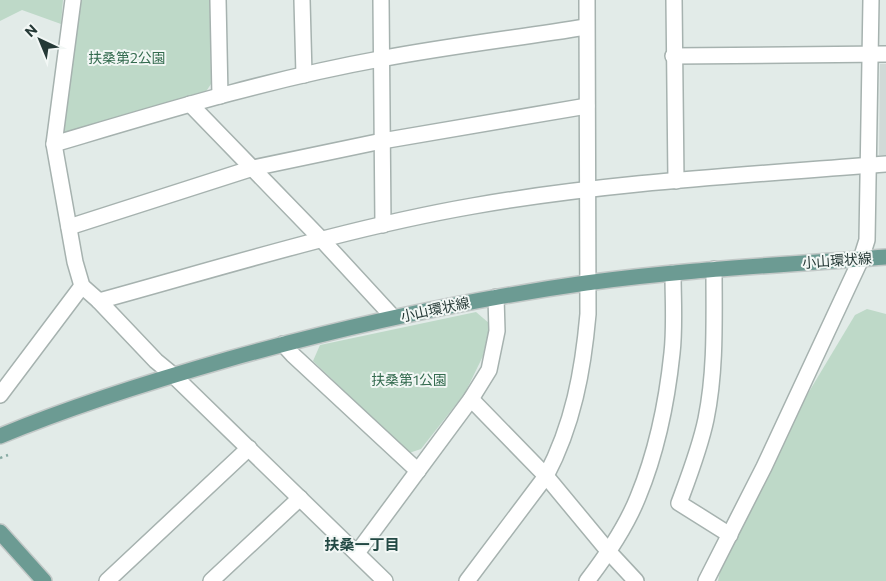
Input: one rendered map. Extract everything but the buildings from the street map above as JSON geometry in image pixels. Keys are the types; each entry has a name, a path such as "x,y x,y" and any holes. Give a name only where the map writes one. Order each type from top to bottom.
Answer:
{"main road":[{"name":"小山環状線","path":"0,436 71,408 173,375 284,344 394,317 496,297 588,283 714,269 886,257"},
{"path":"0,532 44,581"}],"street":[{"path":"73,0 54,144 82,286 99,301 156,361 249,448 385,581"},
{"path":"218,0 220,96"},
{"path":"302,0 304,75"},
{"path":"381,0 380,58 383,225"},
{"path":"467,581 546,476 554,461 568,424 579,384 588,314 586,0"},
{"path":"674,0 673,56 676,181"},
{"path":"706,581 764,467 861,259 867,240 871,0"},
{"path":"54,144 220,96 380,58 586,27"},
{"path":"673,56 886,54"},
{"path":"190,104 394,317"},
{"path":"69,227 253,168 382,141 587,106"},
{"path":"99,301 322,240 473,206 588,189 886,164"},
{"path":"714,269 714,352 706,419 680,503 730,535"},
{"path":"587,581 609,552 638,498 654,453 665,404 673,351 673,273"},
{"path":"0,394 82,286"},
{"path":"357,553 471,399 489,370 497,332 496,297"},
{"path":"284,344 293,355 418,471"},
{"path":"471,399 546,476 609,552 636,581"},
{"path":"107,581 249,448"},
{"path":"211,581 300,498"}],"path":[{"path":"0,458 8,455"}],"shaded area":[{"path":"880,64 886,64 886,155 879,155"}],"green space":[{"path":"0,0 63,0 61,24 22,10 0,21"},
{"name":"扶桑第2公園","path":"77,0 210,0 211,84 205,93 66,134 60,132"},
{"path":"867,309 886,314 886,581 718,581 723,557 762,470 855,315"},
{"name":"扶桑第1公園","path":"476,312 490,324 483,356 465,393 421,449 409,453 313,361 320,345"}],"district":[{"name":"扶桑一丁目","path":"362,544"}]}
